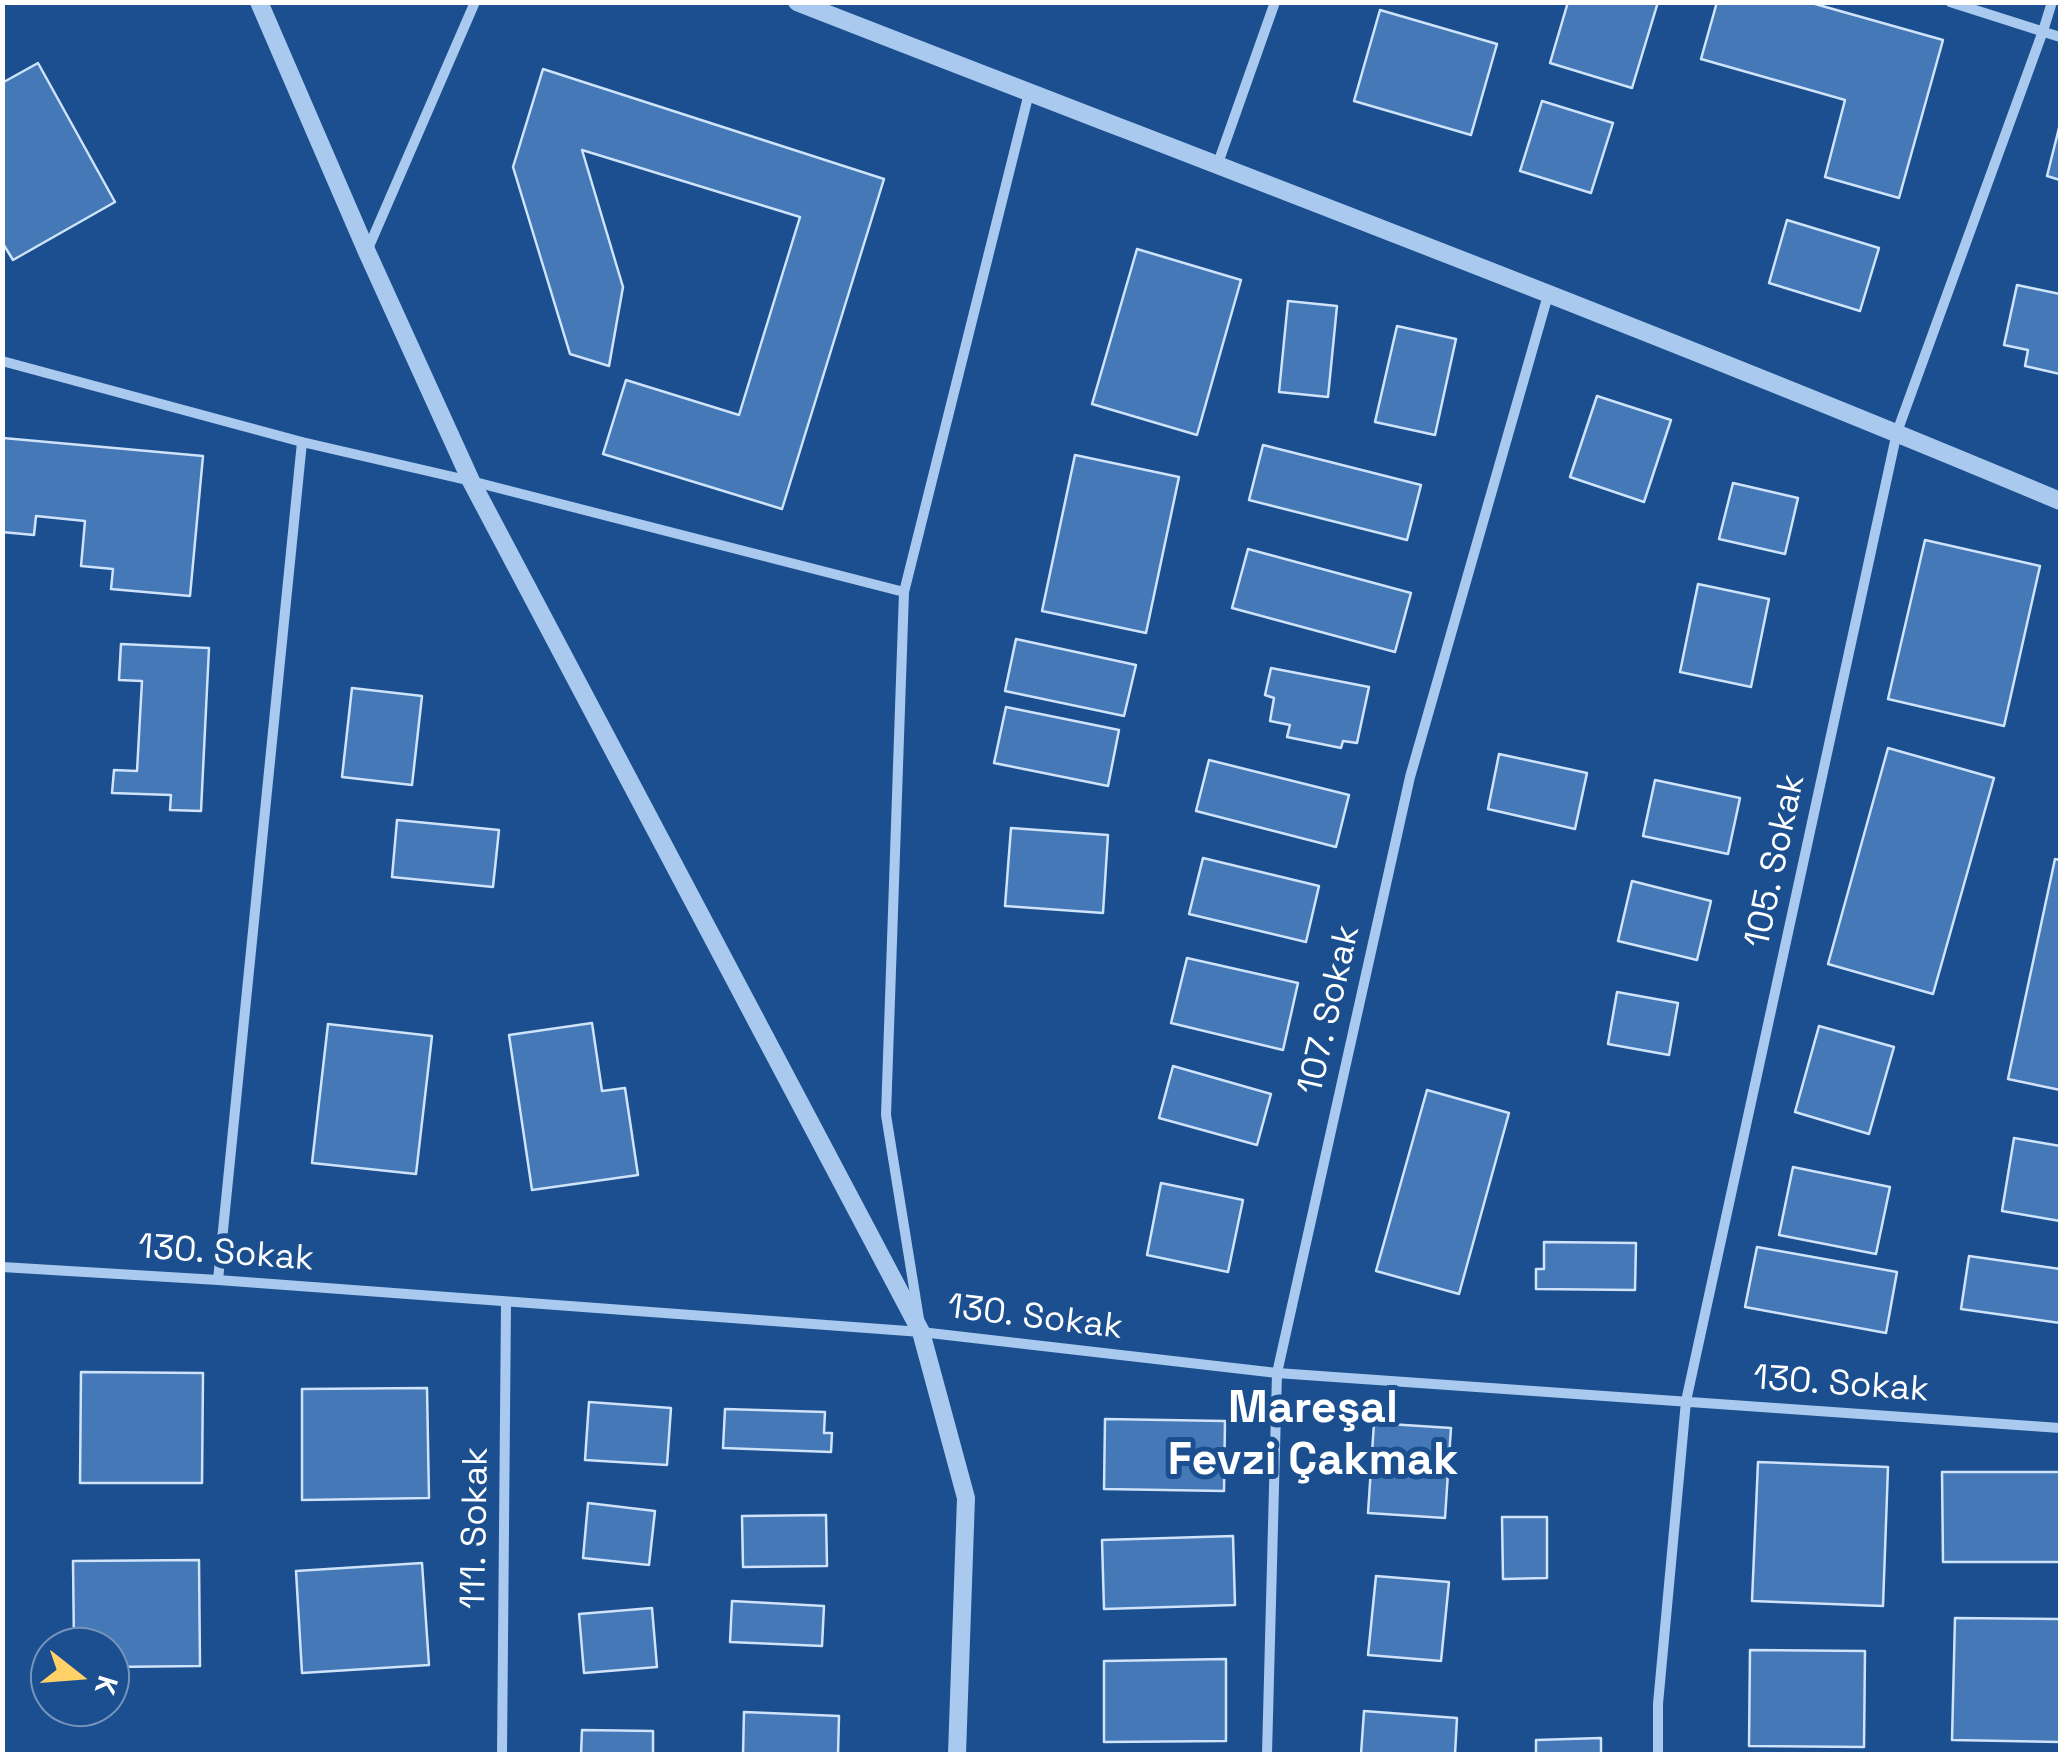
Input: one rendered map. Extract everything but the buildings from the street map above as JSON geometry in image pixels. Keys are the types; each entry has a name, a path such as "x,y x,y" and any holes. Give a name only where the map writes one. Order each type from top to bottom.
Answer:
{"street":[{"path":"259,2 366,252 471,481 921,1332"},
{"path":"366,252 475,2"},
{"path":"797,2 1897,432 2060,500"},
{"path":"1217,166 1275,2"},
{"path":"1950,2 2060,37"},
{"name":"105. Sokak","path":"1658,1754 1658,1704 1686,1401 1897,432 2052,2"},
{"path":"957,1754 966,1498 921,1332 886,1115 904,592 1030,93"},
{"name":"107. Sokak","path":"1267,1754 1278,1373 1410,777 1548,295"},
{"path":"2,362 302,442 471,481 904,592"},
{"path":"218,1280 302,442"},
{"name":"130. Sokak","path":"2,1267 921,1332 1278,1373 2060,1428"},
{"name":"111. Sokak","path":"502,1754 506,1303"}],"district":[{"name":"Mareşal Fevzi Çakmak","path":"1313,1436"}]}
